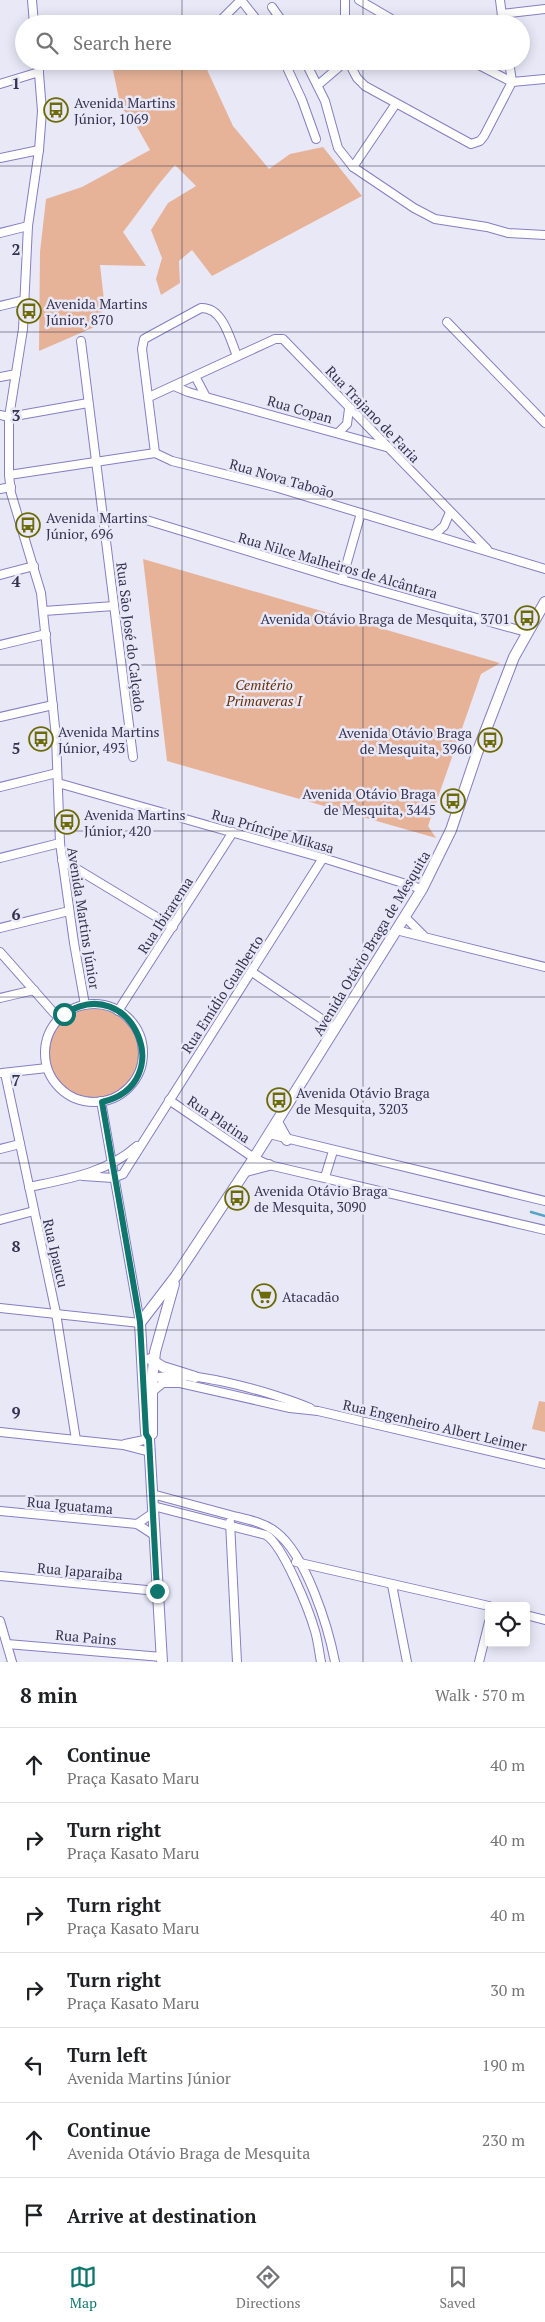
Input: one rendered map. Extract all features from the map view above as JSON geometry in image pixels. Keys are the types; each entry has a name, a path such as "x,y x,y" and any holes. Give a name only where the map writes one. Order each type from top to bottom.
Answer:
{"main road":[{"name":"Avenida Otávio Braga de Mesquita","path":"140,1322 176,1276 246,1171 422,889 451,830 504,682 526,632 545,602"},
{"path":"277,1122 287,1140"},
{"path":"246,1171 269,1165"},
{"name":"Avenida Otávio Braga de Mesquita","path":"152,1360 176,1276"},
{"path":"140,1322 152,1360 152,1433 149,1439"},
{"path":"140,1322 142,1387 146,1434 149,1439 150,1452 162,1659"},
{"path":"152,1360 195,1377"}],"street":[{"path":"32,0 33,15"},
{"path":"226,15 241,0 253,15"},
{"path":"345,15 346,0"},
{"path":"359,0 385,15"},
{"path":"500,0 502,14 545,9"},
{"path":"272,6 278,15"},
{"path":"288,70 302,100 316,139"},
{"path":"310,70 325,101 338,148 353,167 414,208 435,219 480,226 508,233 545,235"},
{"path":"318,85 336,70"},
{"path":"352,70 365,86 395,105 465,142 475,143 484,136 512,82 510,70"},
{"path":"489,70 512,82 545,79"},
{"path":"0,84 39,72"},
{"name":"Avenida Martins Júnior","path":"39,72 42,111 40,150 28,226 25,300 9,417 9,475 34,566 44,611 53,705 60,844 85,1005"},
{"path":"353,167 395,105"},
{"path":"0,158 40,150"},
{"path":"0,233 28,226"},
{"path":"0,306 25,300"},
{"path":"9,475 155,453 142,350 144,339 201,308 214,310 220,317 237,356 149,397"},
{"path":"447,322 545,422"},
{"name":"Rua Trajano de Faria","path":"237,356 275,338 283,339 490,552"},
{"name":"Rua São José do Calçado","path":"81,341 133,757"},
{"path":"0,377 16,374"},
{"path":"194,376 205,394"},
{"name":"Rua Copan","path":"174,386 188,392 205,394 388,448"},
{"path":"0,415 9,417 88,403"},
{"path":"338,433 347,424 349,409"},
{"name":"Rua Nova Taboão","path":"155,453 172,462 275,488 545,568"},
{"path":"0,489 11,487"},
{"path":"435,534 444,526 450,512"},
{"path":"342,580 361,513"},
{"name":"Rua Nilce Malheiros de Alcântara","path":"144,520 342,580 526,632"},
{"path":"0,574 34,566"},
{"path":"44,611 114,606"},
{"path":"0,645 46,634"},
{"path":"0,717 53,705"},
{"path":"0,787 57,773"},
{"name":"Rua Príncipe Mikasa","path":"58,784 233,832 422,889"},
{"name":"Rua Ibirarema","path":"118,1011 233,832"},
{"path":"0,858 60,844"},
{"name":"Rua Emídio Gualberto","path":"83,1176 114,1178 123,1174 140,1143 252,972 323,858"},
{"path":"62,860 173,928"},
{"path":"0,928 69,910"},
{"path":"405,917 422,935"},
{"path":"396,930 545,967"},
{"path":"0,952 54,1013 61,1017"},
{"path":"252,972 335,1028"},
{"path":"0,998 34,990"},
{"path":"85,1005 99,1005 118,1011 129,1019 138,1032 143,1052 141,1066 132,1083 124,1092 102,1102 86,1102 72,1097 56,1084 47,1068 45,1044 53,1026 61,1017 75,1008 85,1005"},
{"path":"2,1073 47,1068"},
{"name":"Rua Ipaucu","path":"2,1073 20,1144 56,1313 76,1440"},
{"name":"Rua Platina","path":"169,1100 254,1158 269,1165 545,1230"},
{"path":"0,1308 140,1322 110,1163 102,1102"},
{"path":"269,1134 287,1140 545,1201"},
{"name":"Rua Emídio Gualberto","path":"29,1187 83,1176 126,1155 140,1143"},
{"path":"0,1149 20,1144"},
{"path":"325,1177 333,1151"},
{"path":"0,1220 34,1211"},
{"name":"Rua Engenheiro Albert Leimer","path":"142,1387 152,1380 174,1375 195,1377 293,1400 318,1411"},
{"name":"Rua Engenheiro Albert Leimer","path":"152,1392 158,1386 173,1382 290,1408 318,1411 545,1464"},
{"path":"0,1432 123,1445 150,1452"},
{"path":"123,1445 149,1439"},
{"path":"152,1494 254,1521 277,1532 290,1547 322,1611 335,1662"},
{"path":"137,1524 153,1509 230,1525 271,1537 280,1548 316,1633 321,1662"},
{"name":"Rua Iguatama","path":"0,1511 137,1524 154,1535"},
{"path":"230,1515 238,1662"},
{"path":"286,1562 298,1562 485,1605"},
{"name":"Rua Japaraiba","path":"0,1576 157,1591"},
{"path":"392,1585 407,1662"},
{"path":"530,1616 545,1620"},
{"path":"0,1621 12,1662"},
{"path":"480,1662 485,1640"},
{"name":"Rua Pains","path":"7,1644 162,1659"}],"green space":[{"path":"113,70 207,70 233,126 269,169 290,154 323,147 362,196 212,276 192,250 179,261 180,283 161,295 156,279 162,258 151,230 168,203 196,186 175,165 123,232 146,266 100,265 104,300 99,325 39,351 40,252 46,199 82,187 150,150 132,118 121,108"},
{"name":"Cemitério Primaveras I","path":"143,559 500,663 481,674 428,826 436,838 167,761"},
{"path":"93,1004 112,1008 127,1019 138,1034 142,1053 138,1072 127,1087 112,1098 93,1102 74,1098 59,1087 48,1072 44,1053 48,1034 59,1019 74,1008"},
{"path":"539,1401 545,1402 545,1432 532,1429"}],"waterway":[{"path":"531,1212 545,1216"}],"place":[{"name":"Avenida Martins Júnior, 1069","path":"56,110"},
{"name":"Avenida Martins Júnior, 870","path":"29,311"},
{"name":"Avenida Martins Júnior, 696","path":"28,525"},
{"name":"Avenida Otávio Braga de Mesquita, 3701","path":"527,618"},
{"name":"Avenida Martins Júnior, 493","path":"41,739"},
{"name":"Avenida Otávio Braga de Mesquita, 3960","path":"490,740"},
{"name":"Avenida Otávio Braga de Mesquita, 3445","path":"453,801"},
{"name":"Avenida Martins Júnior, 420","path":"67,822"},
{"name":"Avenida Otávio Braga de Mesquita, 3203","path":"279,1100"},
{"name":"Avenida Otávio Braga de Mesquita, 3090","path":"237,1198"},
{"name":"Atacadão","path":"264,1296"}],"route":[{"path":"64,1014 85,1005 109,1007 118,1011 132,1023 138,1032 142,1044 143,1052 139,1073 124,1092 102,1102 110,1163 140,1322 142,1387 146,1434 149,1439 157,1591"}]}
